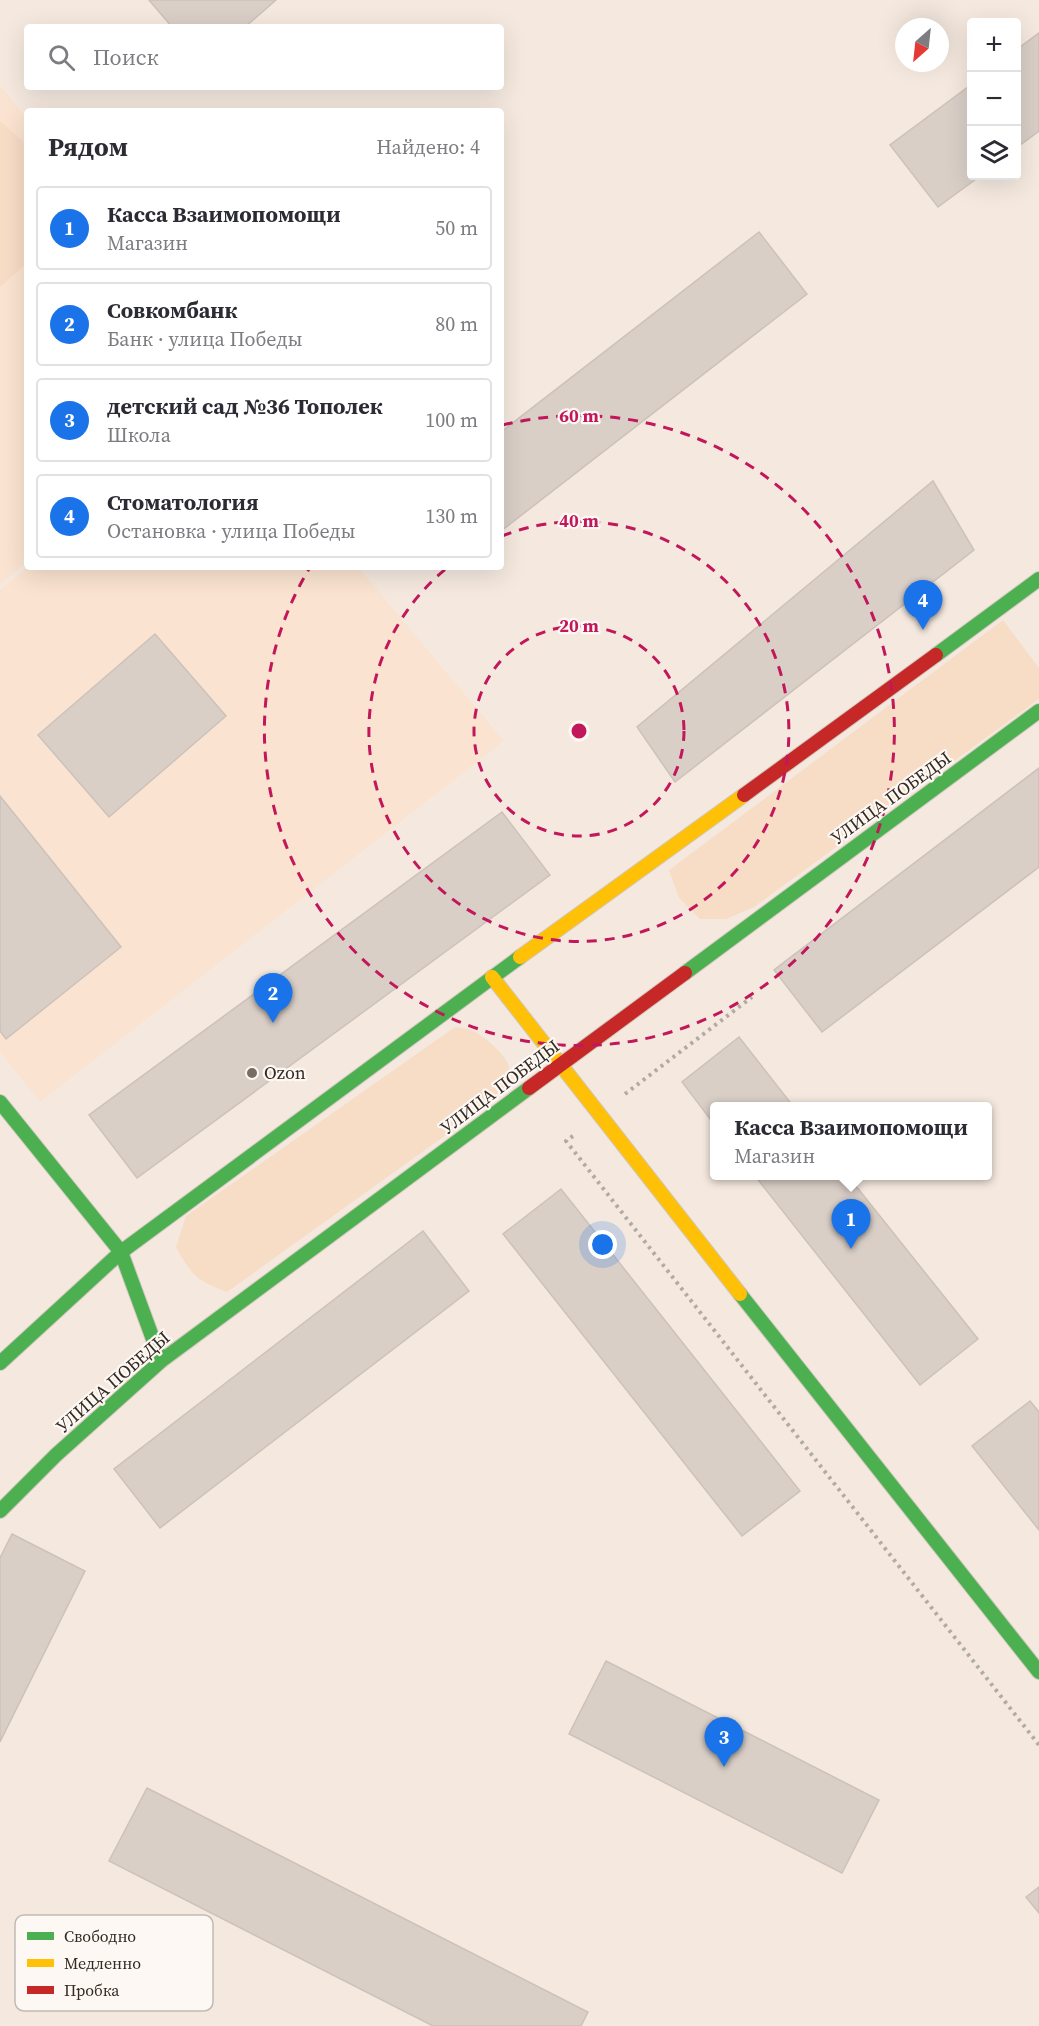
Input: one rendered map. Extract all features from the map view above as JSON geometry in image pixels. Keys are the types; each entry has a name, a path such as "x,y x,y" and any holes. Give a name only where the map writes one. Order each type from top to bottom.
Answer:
{"street":[{"path":"0,1363 121,1251 492,977 1039,579"},
{"name":"УЛИЦА ПОБЕДЫ","path":"0,1511 56,1455 161,1361 1039,711"},
{"path":"492,977 559,1066 1039,1672"},
{"path":"0,1102 121,1251 161,1361"}],"path":[{"path":"752,997 566,1141 1039,1745"}],"shaded area":[{"path":"0,86 24,114 24,564 0,584"},
{"path":"0,121 24,142 24,266 0,287"},
{"path":"25,570 361,570 504,741 40,1102 0,1052 0,590"},
{"path":"1003,620 1039,668 1039,699 754,907 726,919 700,919 679,898 669,870"},
{"path":"455,1027 474,1031 493,1045 504,1057 509,1067 509,1075 503,1094 227,1292 201,1280 191,1271 176,1247 186,1216"}],"building":[{"path":"149,0 276,0 248,24 169,24"},
{"path":"1039,33 1039,131 1021,144 1021,72 1021,46"},
{"path":"967,88 967,180 975,180 938,207 890,145"},
{"path":"759,232 807,294 504,529 504,430"},
{"path":"933,481 974,550 675,782 637,727"},
{"path":"155,634 226,716 109,817 38,735"},
{"path":"1039,768 1039,867 822,1032 774,970"},
{"path":"0,796 121,947 6,1039 0,1031"},
{"path":"502,812 550,875 137,1178 89,1115"},
{"path":"739,1037 790,1102 710,1102 710,1119 682,1082"},
{"path":"758,1180 851,1180 978,1339 920,1385"},
{"path":"561,1189 800,1491 742,1536 503,1234"},
{"path":"423,1231 469,1291 160,1528 114,1469"},
{"path":"1030,1401 1039,1412 1039,1530 972,1446"},
{"path":"12,1534 85,1571 0,1742 0,1558"},
{"path":"606,1661 879,1800 842,1873 569,1734"},
{"path":"147,1788 588,2012 581,2026 433,2026 109,1861"},
{"path":"1039,1887 1039,1913 1026,1897"}],"traffic: fast":[{"path":"936,655 1039,579"},
{"path":"685,973 1039,711"},
{"path":"0,1363 121,1252 520,957"},
{"path":"0,1511 56,1455 161,1361 529,1088"},
{"path":"0,1102 121,1252 161,1361"},
{"path":"740,1294 1039,1672"}],"traffic: slow":[{"path":"520,957 744,795"},
{"path":"492,977 740,1294"}],"traffic: jam":[{"path":"744,795 936,655"},
{"path":"529,1088 685,973"}],"place":[{"name":"Стоматология","path":"923,630"},
{"name":"Совкомбанк","path":"273,1023"},
{"name":"Ozon","path":"252,1073"},
{"name":"Касса Взаимопомощи","path":"851,1249"},
{"name":"детский сад №36 Тополек","path":"724,1767"}]}
